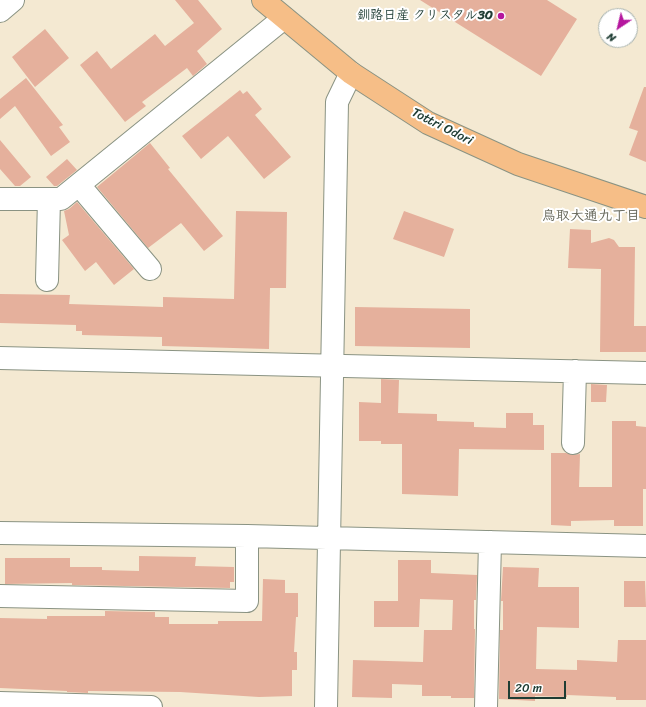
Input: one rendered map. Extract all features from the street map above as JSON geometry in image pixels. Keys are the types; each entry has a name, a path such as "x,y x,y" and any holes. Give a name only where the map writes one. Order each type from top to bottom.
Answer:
{"highway":[{"name":"Tottri Odori","path":"264,0 351,72 428,124 518,164 646,207"}],"street":[{"path":"0,11 13,0"},
{"path":"0,199 61,199 284,18"},
{"path":"326,707 338,102 351,72"},
{"path":"79,185 150,269"},
{"path":"47,280 49,199"},
{"path":"0,358 646,373"},
{"path":"573,443 575,371"},
{"path":"0,533 247,536 646,546"},
{"path":"0,596 246,601 247,536"},
{"path":"486,707 490,542"},
{"path":"0,703 151,707"}],"building":[{"path":"175,0 198,0 222,29 197,51 207,64 193,76 187,68 142,102 146,106 125,122 80,65 97,51 111,69 155,34 165,46 194,23"},
{"path":"420,0 547,0 577,19 541,76"},
{"path":"45,29 69,58 35,87 12,57"},
{"path":"26,78 63,125 59,127 70,142 51,156 15,106 0,119 0,99"},
{"path":"644,87 646,87 646,162 629,155 638,131 629,128"},
{"path":"240,90 243,94 247,91 262,109 255,115 291,157 264,179 228,136 201,159 182,136"},
{"path":"0,140 31,177 20,186 15,186 0,169"},
{"path":"150,143 170,168 168,169 223,236 204,251 181,223 148,248 97,187"},
{"path":"67,159 77,170 57,186 54,186 46,177"},
{"path":"77,202 134,269 114,285 96,262 85,271 62,240 69,235 64,211 69,209"},
{"path":"236,211 287,212 286,288 270,288 269,349 162,346 162,337 82,335 82,331 76,331 76,325 0,323 0,294 70,295 69,304 163,307 163,297 234,299"},
{"path":"404,211 454,229 444,257 393,239"},
{"path":"570,229 591,230 591,243 609,238 614,240 619,247 635,247 634,326 646,326 646,352 600,352 601,269 568,268"},
{"path":"355,307 470,309 470,348 355,346"},
{"path":"381,379 399,380 398,413 437,414 437,421 474,422 474,427 506,428 506,413 533,413 533,425 544,425 544,450 459,449 458,496 402,494 402,444 381,444 381,441 359,441 359,402 381,403"},
{"path":"591,384 607,385 606,402 591,402"},
{"path":"612,421 636,421 636,426 646,427 646,489 643,489 643,526 614,526 614,520 571,521 571,526 551,525 551,453 566,453 573,455 580,454 579,487 612,487"},
{"path":"139,556 196,557 195,566 234,567 234,582 230,582 230,588 72,585 72,583 5,584 5,558 70,558 70,567 102,567 102,570 139,571"},
{"path":"398,560 431,560 431,573 477,575 476,600 474,600 474,698 422,696 422,685 392,684 392,698 352,697 353,660 423,662 424,630 452,630 453,600 420,599 419,627 374,627 374,601 398,601"},
{"path":"503,567 539,568 538,587 579,587 579,628 537,627 536,669 577,670 577,660 617,662 618,640 646,640 646,700 616,700 616,697 567,695 567,697 535,696 535,701 499,699 500,630 503,630 503,601 501,601"},
{"path":"263,579 285,580 285,593 298,593 298,617 296,617 294,652 297,652 297,670 292,670 292,696 259,697 180,692 88,691 88,693 0,688 0,618 47,619 47,616 105,616 105,611 155,612 155,617 169,617 169,624 218,624 218,621 262,621"},
{"path":"624,581 645,581 646,607 624,607"}],"place":[{"name":"釧路日産 クリスタル30","path":"501,16"}],"district":[{"name":"鳥取大通九丁目","path":"591,216"}]}
